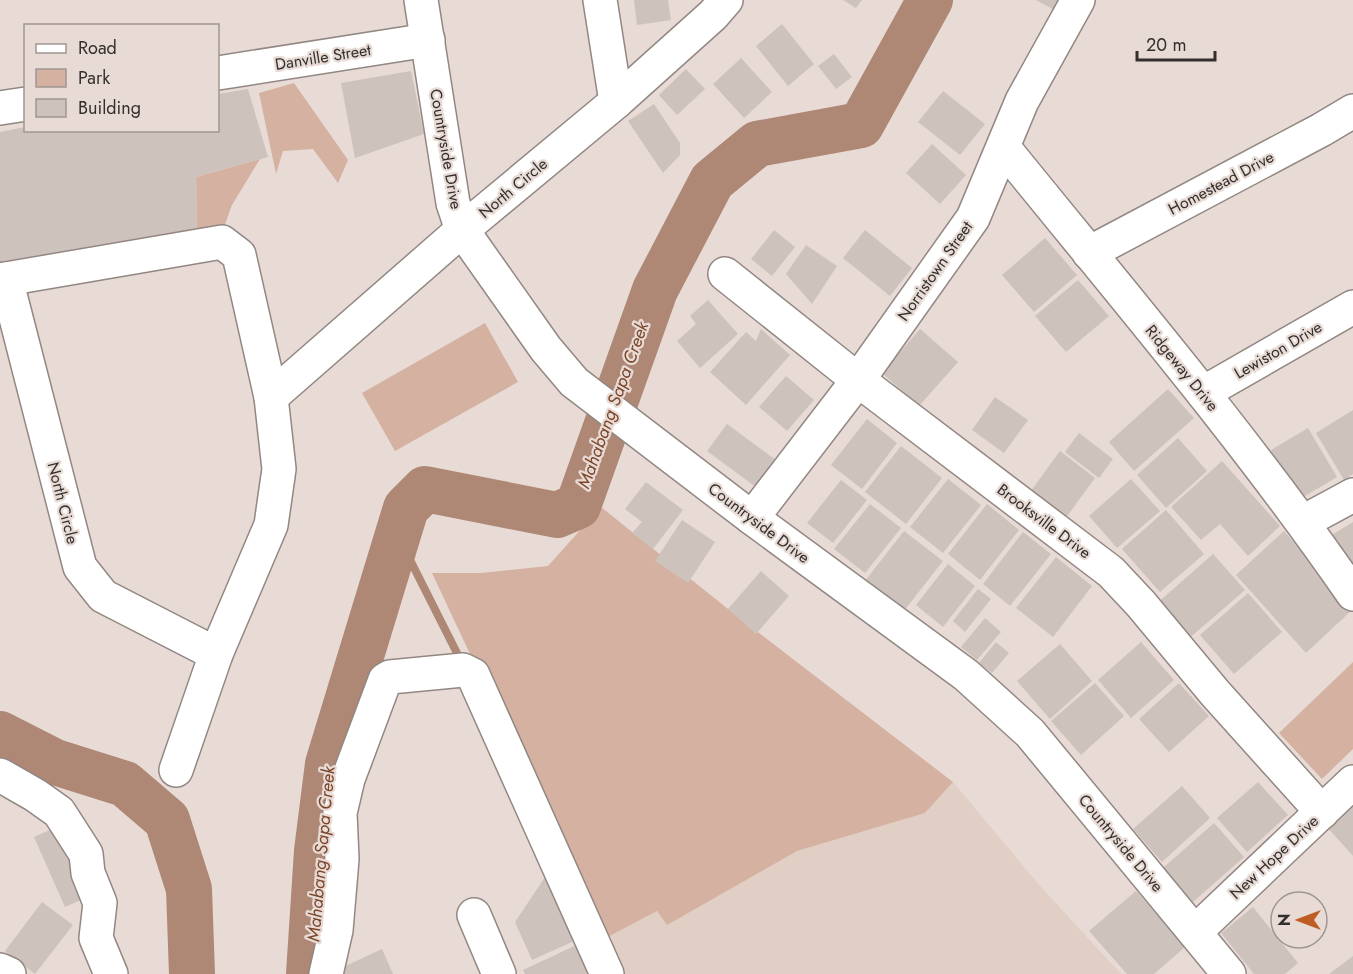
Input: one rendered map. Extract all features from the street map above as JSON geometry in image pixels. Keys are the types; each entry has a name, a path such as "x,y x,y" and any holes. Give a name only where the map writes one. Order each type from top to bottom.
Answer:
{"street":[{"name":"Countryside Drive","path":"421,0 453,203 462,230 546,349 574,382 752,518 966,675 1030,733 1229,974"},
{"path":"600,0 616,102"},
{"name":"North Circle","path":"270,397 462,230 616,102 713,15 726,0"},
{"name":"Norristown Street","path":"752,518 858,380 973,218 1022,101 1078,0"},
{"name":"Danville Street","path":"219,73 428,40"},
{"path":"0,108 24,104"},
{"name":"Homestead Drive","path":"1089,253 1353,111"},
{"name":"Ridgeway Drive","path":"1004,148 1203,393 1303,522 1353,594"},
{"name":"North Circle","path":"176,770 216,654 270,525 279,469 270,397 239,255 222,242 3,279 80,567 103,596 216,654"},
{"name":"Brooksville Drive","path":"725,274 858,380 1111,572 1322,812"},
{"name":"Lewiston Drive","path":"1203,393 1353,307"},
{"path":"1303,522 1353,495"},
{"path":"326,974 336,930 342,859 340,813 348,779 385,680 390,677 463,670 473,675 607,974"},
{"path":"0,775 59,812 86,854 88,873 100,903 96,938 111,974"},
{"name":"New Hope Drive","path":"1195,932 1353,782"},
{"path":"474,915 499,974"},
{"path":"0,970 9,974"}],"shaded area":[{"path":"953,782 1041,887 1121,974 619,974 604,939 657,911 667,924 797,851 925,813"}],"green space":[{"path":"294,83 348,160 338,183 313,149 283,151 276,174 259,93"},
{"path":"260,159 232,205 221,235 197,235 196,177"},
{"path":"485,323 518,382 395,451 362,393"},
{"path":"601,507 728,609 953,782 925,813 797,851 667,925 657,911 604,939 432,573 481,573 548,566"},
{"path":"1353,662 1353,749 1322,779 1279,733"}],"building":[{"path":"634,0 668,0 671,20 637,25"},
{"path":"843,0 862,0 856,8"},
{"path":"1036,0 1065,0 1058,12"},
{"path":"782,24 814,64 788,86 756,46"},
{"path":"834,54 852,77 836,89 818,66"},
{"path":"741,58 772,92 744,118 713,84"},
{"path":"686,69 705,89 677,115 659,95"},
{"path":"411,71 424,134 355,158 341,83"},
{"path":"248,89 268,157 196,177 197,235 0,265 0,132 24,127 24,132 219,132 219,94"},
{"path":"943,91 985,124 960,155 918,122"},
{"path":"654,104 680,143 680,155 663,173 628,121"},
{"path":"932,144 966,175 940,204 906,173"},
{"path":"774,230 795,247 772,276 751,259"},
{"path":"865,230 912,268 890,296 843,258"},
{"path":"1045,238 1077,275 1034,312 1002,275"},
{"path":"806,245 837,266 812,304 786,274"},
{"path":"1078,280 1109,316 1066,352 1035,316"},
{"path":"708,300 738,334 700,368 677,341 696,324 690,316"},
{"path":"761,329 790,355 746,405 710,372 746,332 756,341"},
{"path":"920,329 958,362 919,406 882,373"},
{"path":"786,376 814,400 787,431 759,407"},
{"path":"1168,389 1194,418 1134,471 1109,442"},
{"path":"995,397 1028,420 1004,453 972,430"},
{"path":"1353,410 1353,474 1344,480 1316,433"},
{"path":"867,419 897,443 862,489 831,465"},
{"path":"727,424 780,463 760,490 707,451"},
{"path":"1308,428 1337,477 1300,499 1271,450"},
{"path":"1079,433 1113,459 1099,478 1065,452"},
{"path":"1178,438 1207,471 1166,508 1137,475"},
{"path":"901,446 942,478 906,524 865,492"},
{"path":"1060,451 1095,478 1065,519 1030,492"},
{"path":"1222,461 1280,526 1248,556 1220,524 1201,540 1171,507"},
{"path":"948,479 981,505 943,553 910,527"},
{"path":"1131,479 1160,511 1117,548 1089,516"},
{"path":"841,480 867,500 833,543 807,523"},
{"path":"646,482 683,510 653,549 632,533 642,522 625,509"},
{"path":"870,504 901,528 865,573 834,549"},
{"path":"987,504 1019,530 980,580 948,554"},
{"path":"1166,510 1204,554 1160,592 1122,549"},
{"path":"682,520 715,542 688,583 655,561"},
{"path":"1353,522 1353,572 1330,536"},
{"path":"904,531 943,561 903,612 865,581"},
{"path":"1284,531 1353,609 1306,653 1236,575"},
{"path":"1023,532 1051,554 1010,606 983,584"},
{"path":"1213,554 1245,590 1186,641 1155,605"},
{"path":"1056,557 1092,586 1053,637 1016,608"},
{"path":"948,564 975,586 943,627 916,605"},
{"path":"761,571 789,596 756,634 728,609"},
{"path":"978,589 991,599 965,632 953,621"},
{"path":"1248,593 1282,632 1234,674 1200,635"},
{"path":"985,618 1001,632 977,660 961,647"},
{"path":"996,642 1009,653 992,673 979,663"},
{"path":"1141,642 1174,680 1131,718 1098,680"},
{"path":"1060,644 1092,681 1050,719 1017,681"},
{"path":"1095,683 1124,716 1081,755 1051,721"},
{"path":"1179,683 1209,716 1169,752 1139,719"},
{"path":"1258,782 1288,815 1247,852 1217,818"},
{"path":"1182,786 1210,818 1162,862 1133,829"},
{"path":"1353,804 1353,856 1327,827"},
{"path":"1214,823 1244,857 1193,902 1163,868"},
{"path":"61,825 92,895 65,907 34,837"},
{"path":"551,868 581,938 532,960 515,922"},
{"path":"1136,891 1185,947 1154,974 1127,974 1089,931"},
{"path":"42,902 73,925 35,974 5,951"},
{"path":"1253,907 1269,927 1269,950 1288,950 1298,963 1285,974 1254,974 1221,933"},
{"path":"583,942 598,974 525,974 523,970"},
{"path":"382,949 393,974 344,974 341,968"},
{"path":"1353,956 1353,974 1329,974"}],"waterway":[{"name":"Mahabang Sapa Creek","path":"309,974 317,851 328,764 406,508 425,489 557,515 578,506 655,290 712,181 757,144 861,125 930,0"},
{"path":"398,536 462,663"},
{"name":"Mahabang Sapa Creek","path":"0,734 55,762 125,784 167,820 189,889 192,974"}]}
